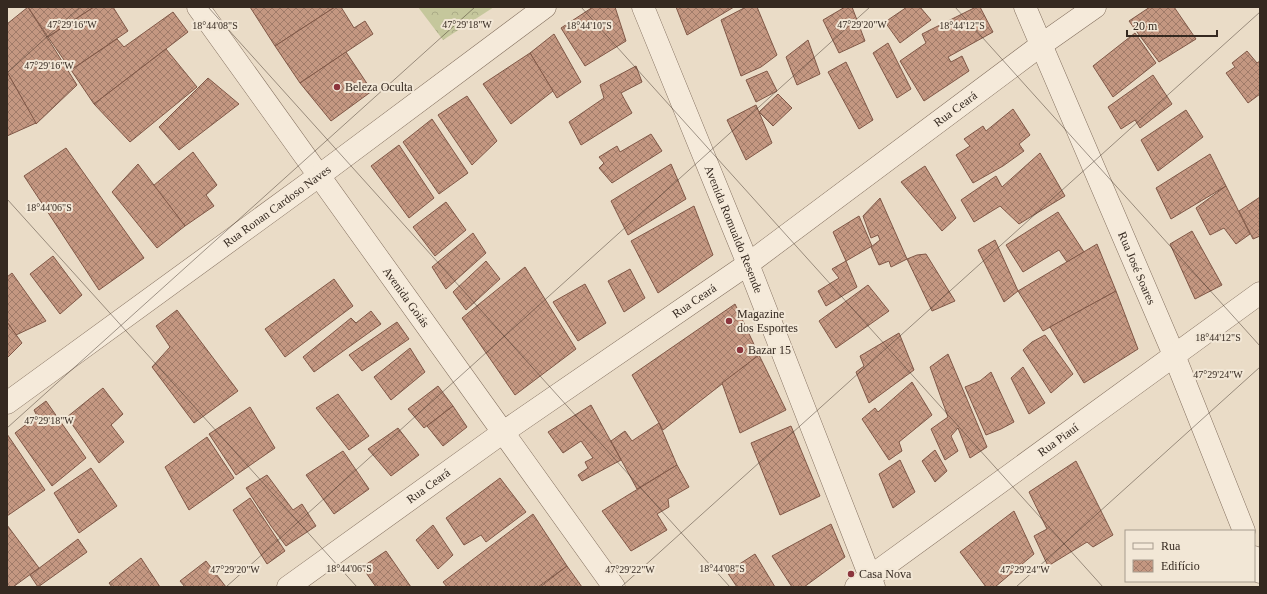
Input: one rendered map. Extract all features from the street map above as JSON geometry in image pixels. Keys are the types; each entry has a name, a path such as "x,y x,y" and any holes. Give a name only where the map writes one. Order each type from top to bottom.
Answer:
{"street":[{"name":"Avenida Goiás","path":"198,7 320,175 502,433 614,587"},
{"name":"Rua Ronan Cardoso Naves","path":"7,403 320,175 545,7"},
{"name":"Avenida Romualdo Resende","path":"643,7 748,264 866,584"},
{"name":"Rua José Soares","path":"1025,7 1174,355 1244,530"},
{"name":"Rua Ceará","path":"288,587 502,433 748,264 1041,45 1095,7"},
{"name":"Rua Piauí","path":"866,584 1174,355 1260,293"},
{"path":"1255,560 1260,572"}],"green space":[{"path":"418,7 494,7 443,40"}],"building":[{"path":"28,7 77,85 36,124 7,72 7,24"},
{"path":"28,7 94,7 48,37"},
{"path":"94,7 113,7 128,31 71,70 48,37"},
{"path":"250,7 335,7 275,46"},
{"path":"335,7 341,7 354,28 365,21 373,34 300,83 275,46"},
{"path":"593,7 615,7 626,41 585,66 561,28"},
{"path":"676,7 734,7 687,35"},
{"path":"746,7 757,7 777,55 761,67 741,76 721,20"},
{"path":"845,7 852,7 865,41 839,53 823,20"},
{"path":"907,7 920,7 931,20 900,43 885,22"},
{"path":"976,7 980,7 993,32 948,57 951,62 962,56 969,71 924,101 900,61 926,43 922,34"},
{"path":"1150,7 1174,7 1196,39 1159,62 1129,21"},
{"path":"173,12 188,32 94,104 71,70 117,39 124,47"},
{"path":"1135,33 1156,63 1113,97 1093,66"},
{"path":"554,34 581,82 557,98 530,53"},
{"path":"808,40 820,74 797,85 786,57"},
{"path":"888,43 911,89 897,98 873,53"},
{"path":"166,49 197,87 130,142 94,104"},
{"path":"1247,51 1257,63 1260,61 1260,94 1248,103 1226,73 1235,67 1232,63"},
{"name":"Beleza Oculta","path":"346,52 372,91 331,121 300,83"},
{"path":"530,53 553,91 511,124 483,84"},
{"path":"846,62 873,120 859,129 828,72"},
{"path":"636,66 642,82 621,93 632,113 581,145 569,122 604,98 600,85"},
{"path":"767,71 777,91 756,102 746,80"},
{"path":"7,72 36,123 7,136"},
{"path":"1153,75 1172,104 1140,128 1135,120 1121,129 1108,107"},
{"path":"208,78 239,104 179,150 159,127"},
{"path":"778,94 792,108 773,126 759,112"},
{"path":"467,96 497,141 472,165 438,115"},
{"path":"756,105 772,143 746,160 727,120"},
{"path":"1013,109 1030,135 1019,144 1024,151 1003,166 973,183 956,155 970,146 964,139 983,126 986,131"},
{"path":"1186,110 1203,137 1158,171 1141,140"},
{"path":"432,119 468,173 439,194 403,142"},
{"path":"651,134 662,151 612,183 599,168 604,163 599,157 617,146 620,152"},
{"path":"399,145 434,198 409,218 371,166"},
{"path":"66,148 144,258 99,290 24,176"},
{"path":"193,152 217,185 206,195 214,206 185,226 153,186"},
{"path":"1040,153 1065,196 1019,224 1000,206 974,222 961,200 996,176 1002,187"},
{"path":"1210,154 1226,186 1171,219 1156,188"},
{"path":"138,164 185,226 157,248 112,192"},
{"path":"671,164 686,199 628,235 611,201"},
{"path":"925,166 956,218 942,231 901,182"},
{"path":"1226,186 1250,234 1236,244 1224,228 1210,235 1196,208"},
{"path":"1260,197 1260,236 1253,239 1239,211"},
{"path":"880,198 907,259 891,267 889,261 879,265 871,247 880,240 878,235 871,238 863,216"},
{"path":"446,202 466,230 435,256 413,227"},
{"path":"694,206 713,255 658,293 631,241"},
{"path":"1058,212 1084,252 1067,262 1059,250 1023,272 1006,245"},
{"path":"859,216 872,246 846,261 833,232"},
{"path":"1192,231 1222,285 1195,299 1170,244"},
{"path":"473,233 486,253 446,289 432,267"},
{"path":"995,240 1018,291 1004,302 978,250"},
{"path":"1097,244 1116,291 1043,331 1018,291"},
{"path":"926,254 955,301 932,311 907,259 917,255"},
{"path":"53,256 82,295 60,314 30,274"},
{"path":"486,261 500,279 466,310 453,292"},
{"path":"846,261 857,287 826,306 818,291 839,278 832,269"},
{"path":"525,267 576,349 515,395 462,318"},
{"path":"630,269 645,298 624,312 608,281"},
{"path":"12,273 46,321 16,335 7,322 7,277"},
{"path":"334,279 353,306 285,357 265,329"},
{"path":"585,284 606,323 578,341 553,302"},
{"path":"868,285 889,311 836,348 819,321"},
{"path":"1116,291 1138,349 1084,383 1050,327"},
{"path":"735,304 759,355 663,430 632,375"},
{"path":"177,310 238,391 194,423 152,367 170,347 156,326"},
{"path":"371,311 381,324 314,372 303,357 351,318 356,323"},
{"path":"7,322 22,343 7,358"},
{"path":"397,322 409,339 362,371 349,355"},
{"path":"899,333 914,370 869,403 856,372 864,366 860,356"},
{"path":"1045,335 1073,374 1051,393 1023,350 1032,342"},
{"path":"410,348 425,372 391,400 374,377"},
{"path":"948,354 987,447 970,458 958,428 951,436 958,451 945,460 931,429 948,417 930,367"},
{"path":"759,355 786,410 740,433 722,383"},
{"path":"1023,367 1045,403 1029,414 1011,378"},
{"path":"991,372 1014,422 986,435 965,387 980,381"},
{"path":"912,382 932,415 899,442 902,451 889,460 862,419 875,408 878,412"},
{"path":"438,386 453,406 424,428 408,409"},
{"path":"103,388 123,414 111,425 124,442 99,463 67,417"},
{"path":"338,394 369,436 349,450 316,408"},
{"path":"46,401 86,458 52,486 15,433 37,416 34,410"},
{"path":"591,405 621,460 582,481 578,475 588,468 585,462 593,458 581,441 563,453 548,432"},
{"path":"453,406 467,427 443,446 427,426"},
{"path":"250,407 275,448 236,475 209,434"},
{"path":"659,423 677,465 637,489 611,441 625,431 632,441"},
{"path":"791,426 820,496 780,515 751,443"},
{"path":"398,428 419,455 391,476 368,449"},
{"path":"7,434 45,490 7,516"},
{"path":"207,437 234,478 189,510 165,467"},
{"path":"935,450 947,471 935,482 922,461"},
{"path":"343,451 369,489 334,514 306,475"},
{"path":"900,460 915,492 893,508 879,474"},
{"path":"1076,461 1113,535 1093,547 1087,542 1048,566 1034,536 1047,529 1029,492"},
{"path":"677,465 689,487 668,499 669,507 657,514 667,530 631,551 602,511"},
{"path":"91,468 117,506 79,533 54,493"},
{"path":"267,475 293,510 302,504 316,526 286,546 246,488"},
{"path":"500,478 526,512 486,542 481,535 464,545 446,518"},
{"path":"250,498 285,551 267,564 233,510"},
{"path":"1014,511 1034,554 995,587 986,587 960,552"},
{"path":"533,514 567,566 538,587 447,587 443,582"},
{"path":"831,524 845,557 804,587 792,587 772,556"},
{"path":"7,525 39,568 13,587 8,587 7,585"},
{"path":"433,525 453,555 438,569 416,540"},
{"path":"78,539 87,552 38,587 30,575"},
{"path":"386,551 411,587 376,587 362,567"},
{"path":"755,554 775,587 737,587 727,572"},
{"path":"141,558 160,587 112,587 109,583"},
{"path":"206,561 226,587 185,587 180,581"},
{"path":"567,566 582,587 540,587"}],"place":[{"name":"Beleza Oculta","path":"337,87"},
{"name":"Magazine dos Esportes","path":"729,321"},
{"name":"Bazar 15","path":"740,350"},
{"name":"Casa Nova","path":"851,574"}]}
